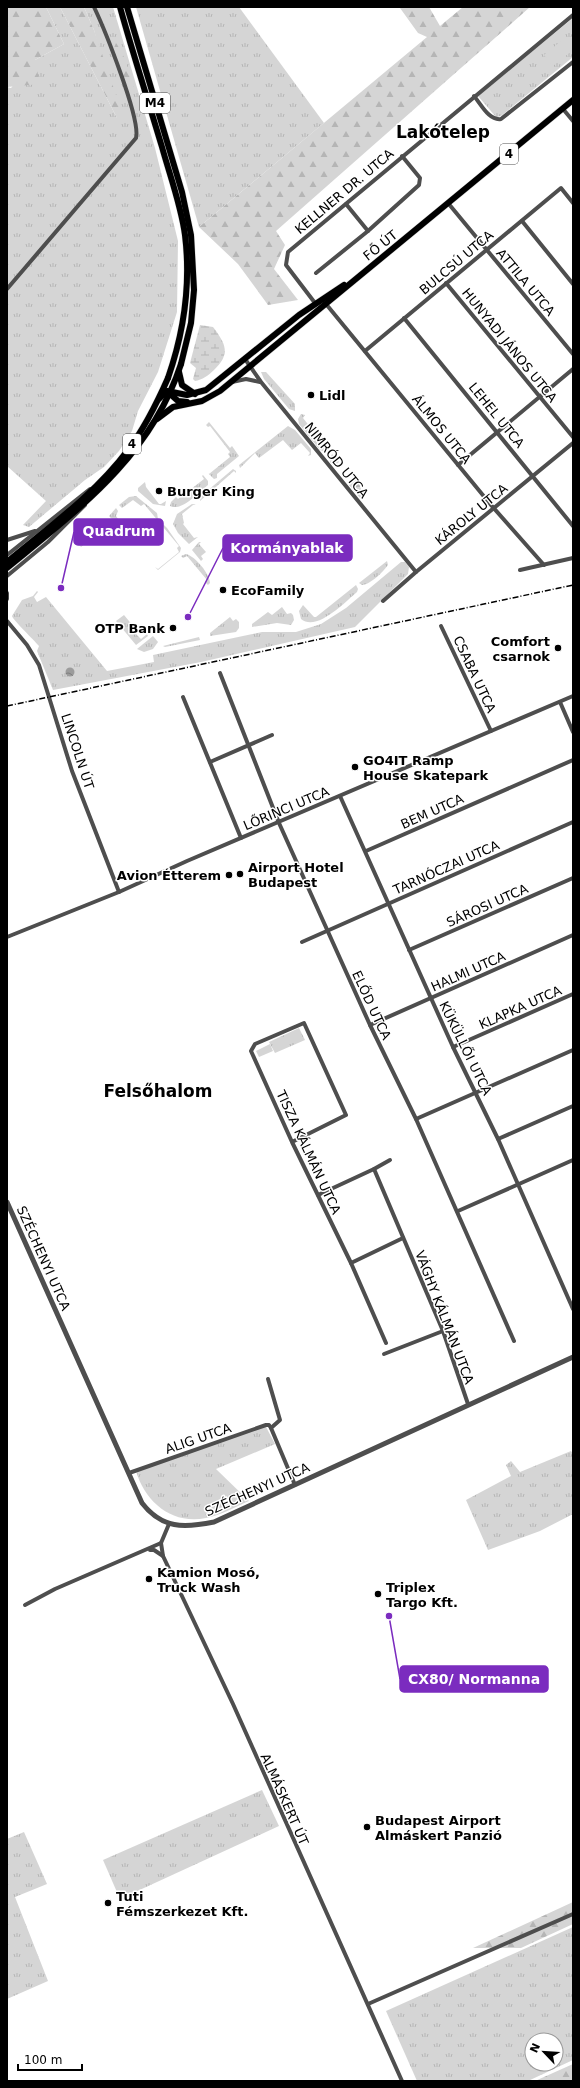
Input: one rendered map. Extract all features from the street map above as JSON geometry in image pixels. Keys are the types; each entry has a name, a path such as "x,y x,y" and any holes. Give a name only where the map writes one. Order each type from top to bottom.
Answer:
{"main road":[{"name":"M4","path":"120,7 176,194 185,235 187,271 185,310 182,334 168,378"},
{"name":"M4","path":"127,7 182,192 191,235 194,290 191,323 181,364"},
{"name":"FŐ ÚT","path":"198,402 210,397 250,367 573,100"},
{"name":"4","path":"196,394 212,386 315,303 365,271"},
{"path":"309,319 315,303"},
{"path":"157,419 181,364"},
{"path":"181,364 180,379 182,385 196,394"},
{"path":"168,378 169,392 178,401 198,402"},
{"path":"158,399 168,378"},
{"path":"169,392 187,395 196,394"},
{"name":"4","path":"7,568 51,529 98,483 131,446 158,399 169,392"},
{"name":"4","path":"7,562 97,493 134,453 157,419 173,407 198,402"}],"street":[{"path":"7,289 136,138 137,128 133,112 117,64 94,7"},
{"name":"KELLNER DR. UTCA","path":"315,303 288,270 286,265 286,256 288,252 573,15"},
{"path":"474,96 491,116 496,120 501,119 573,62"},
{"path":"563,109 573,121"},
{"path":"316,273 368,231 421,181 402,156"},
{"name":"BULCSÚ UTCA","path":"365,351 561,188 573,203"},
{"name":"ATTILA UTCA","path":"448,203 573,354"},
{"path":"346,204 368,231"},
{"path":"522,221 573,284"},
{"name":"HUNYADI JÁNOS UTCA","path":"446,283 573,437"},
{"name":"ÁLMOS UTCA","path":"326,304 458,465 544,565"},
{"name":"LEHEL UTCA","path":"404,318 573,526"},
{"name":"NIMRÓD UTCA","path":"245,359 261,382 416,572"},
{"path":"458,465 573,369"},
{"path":"230,383 246,379 261,382"},
{"name":"KÁROLY UTCA","path":"383,601 494,507 573,443"},
{"path":"7,555 98,483"},
{"path":"7,576 53,536 97,493"},
{"path":"7,540 37,530"},
{"path":"520,570 573,558"},
{"path":"7,593 7,599"},
{"name":"LINCOLN ÚT","path":"7,617 8,622 27,645 39,666 72,771 119,892"},
{"name":"CSABA UTCA","path":"441,626 491,731"},
{"name":"ELŐD UTCA","path":"220,673 280,822 327,930 458,1211 514,1341"},
{"name":"LŐRINCI UTCA","path":"7,937 119,892 241,838 573,696"},
{"path":"184,697 241,838"},
{"path":"560,702 573,732"},
{"path":"210,762 272,735"},
{"name":"BEM UTCA","path":"366,851 573,760"},
{"name":"KÜKÜLLŐI UTCA","path":"340,796 453,1047 498,1139 573,1309"},
{"name":"TARNÓCZAI UTCA","path":"302,942 573,822"},
{"name":"SÁROSI UTCA","path":"409,950 573,878"},
{"name":"HALMI UTCA","path":"370,1025 573,935"},
{"name":"KLAPKA UTCA","path":"453,1047 573,994"},
{"name":"TISZA KÁLMÁN UTCA","path":"292,1142 346,1115 304,1023 255,1044 251,1048 292,1142 351,1263 386,1343"},
{"path":"416,1119 573,1050"},
{"path":"498,1139 573,1106"},
{"path":"318,1195 390,1160"},
{"path":"458,1211 573,1160"},
{"name":"VÁGHY KÁLMÁN UTCA","path":"374,1168 443,1331 468,1404"},
{"name":"SZÉCHENYI UTCA","path":"7,1202 146,1508 169,1524 197,1526 214,1522 573,1357"},
{"path":"351,1263 403,1238"},
{"path":"384,1354 443,1331"},
{"path":"268,1379 280,1420 271,1428 295,1485"},
{"name":"ALIG UTCA","path":"129,1473 269,1424 271,1428"},
{"name":"ALMÁSKERT ÚT","path":"169,1524 162,1543 164,1556 402,2081"},
{"path":"25,1605 55,1590 162,1543"},
{"path":"148,1550 154,1550 164,1556"},
{"path":"368,2004 573,1914"}],"green space":[{"path":"7,7 46,7 64,44 35,60 40,84 7,87"},
{"path":"46,7 60,7 117,118 94,30 84,7 113,7 155,148 178,241 177,312 158,372 138,411 132,431 119,451 104,467 85,480 29,527 23,525 46,501 7,466 7,87 11,88 35,60 64,44"},
{"path":"60,7 84,7 94,30 122,113 117,118"},
{"path":"136,7 239,7 324,123 199,227"},
{"path":"429,7 440,26 463,7 530,7 276,231 285,245 274,269 298,300 268,305 238,264 199,227 427,37 418,33 400,8"},
{"path":"573,18 573,57 501,116 496,117 478,96"},
{"path":"566,37 573,45 573,50 553,66 544,55"},
{"path":"116,43 119,45 135,90 132,93 128,92 114,48"},
{"path":"200,325 213,327 224,344 225,354 223,359 212,372 195,381 193,379 196,368 190,363"},
{"path":"261,372 266,372 295,404 295,411 289,409 264,379"},
{"path":"301,414 305,415 303,418 326,447 329,445 329,450 326,452 320,450 299,424 298,419"},
{"path":"209,422 230,448 232,446 239,456 217,474 217,478 214,479 209,474 230,457 228,454 230,452 210,426 208,427 206,425"},
{"path":"288,426 295,430 311,449 311,455 308,456 310,453 301,443 292,450 283,440 259,458 255,453 240,468 239,465"},
{"path":"332,454 339,462 334,466 330,462"},
{"path":"233,469 236,473 234,471 200,501 200,497"},
{"path":"203,475 208,481 208,485 185,504 175,507 170,506 171,502 176,497 178,499 204,479 202,476"},
{"path":"358,477 363,498 361,499 349,485"},
{"path":"145,482 146,487 159,504 166,501 165,506 153,504 138,491 138,488"},
{"path":"136,496 157,513 158,519 167,528 181,548 180,552 158,570 155,567 158,569 179,552 177,548 179,546 144,504 141,506 133,500 122,508 119,505 129,497"},
{"path":"192,504 196,505 193,505 182,514 183,524 194,538 198,537 189,544 178,533 173,524 177,514"},
{"path":"116,508 118,511 116,516 121,523 118,526 109,516"},
{"path":"101,521 107,521 112,526 103,529 81,547 76,541"},
{"path":"199,542 201,542 199,544 206,552 201,556 203,559 201,561 192,550"},
{"path":"186,554 194,558 205,570 210,583 208,585 205,582 207,580 187,556 183,558 181,556"},
{"path":"387,561 388,565 376,577 365,584 362,585 359,583"},
{"path":"401,562 405,562 409,567 408,574 355,627 201,662 53,690 37,651 39,646 12,616 22,600 33,596 37,591 38,592 34,597 37,602 46,597 107,671 154,662 153,655 262,632 296,632 321,624 346,608"},
{"path":"356,585 358,589 357,592 323,619 315,622 308,622 301,619 299,611 303,605 314,617 316,617"},
{"path":"282,607 287,614 291,613 293,615 294,620 291,625 277,623 252,627 252,624 268,612 272,615"},
{"path":"124,615 134,627 136,625 140,629 135,633 141,639 147,634 148,636 136,645 116,621"},
{"path":"230,617 233,621 236,619 239,622 239,628 236,632 210,636 210,633"},
{"path":"153,636 158,642 153,649 144,652 137,649"},
{"path":"199,637 200,640 165,647 163,646"},
{"path":"299,1028 305,1040 275,1053 269,1042"},
{"path":"270,1044 273,1051 259,1057 256,1051"},
{"path":"265,1425 275,1444 216,1469 249,1501 223,1513 212,1517 194,1519 182,1518 171,1514 162,1509 153,1501 140,1482 136,1471"},
{"path":"571,1451 573,1454 573,1514 540,1531 488,1550 466,1500 511,1476 506,1465 511,1461 520,1472"},
{"path":"262,1790 279,1826 120,1899 103,1860"},
{"path":"24,1832 47,1884 15,1897 48,1981 7,1999 7,1839"},
{"path":"573,1902 573,1924 521,1948 473,1948"},
{"path":"573,1927 573,2060 564,2064 564,2032 524,2032 524,2072 547,2072 528,2081 417,2081 386,2011"},
{"path":"573,2064 573,2081 535,2081 555,2072 564,2072 564,2068"}],"water":[{"path":"70,667 75,672 70,677 65,672"}],"railway":[{"path":"7,706 573,585"}],"place":[{"name":"Lidl","path":"311,395"},
{"name":"Burger King","path":"159,491"},
{"name":"Quadrum","path":"61,588"},
{"name":"EcoFamily","path":"223,590"},
{"name":"Kormányablak","path":"188,617"},
{"name":"OTP Bank","path":"173,628"},
{"name":"Comfort csarnok","path":"558,648"},
{"name":"GO4IT Ramp House Skatepark","path":"355,767"},
{"name":"Airport Hotel Budapest","path":"240,874"},
{"name":"Avion Étterem","path":"229,875"},
{"name":"Kamion Mosó, Truck Wash","path":"149,1579"},
{"name":"Triplex Targo Kft.","path":"378,1594"},
{"name":"CX80/ Normanna","path":"389,1616"},
{"name":"Budapest Airport Almáskert Panzió","path":"367,1827"},
{"name":"Tuti Fémszerkezet Kft.","path":"108,1903"}],"district":[{"name":"Lakótelep","path":"443,132"},
{"name":"Felsőhalom","path":"158,1091"}]}
